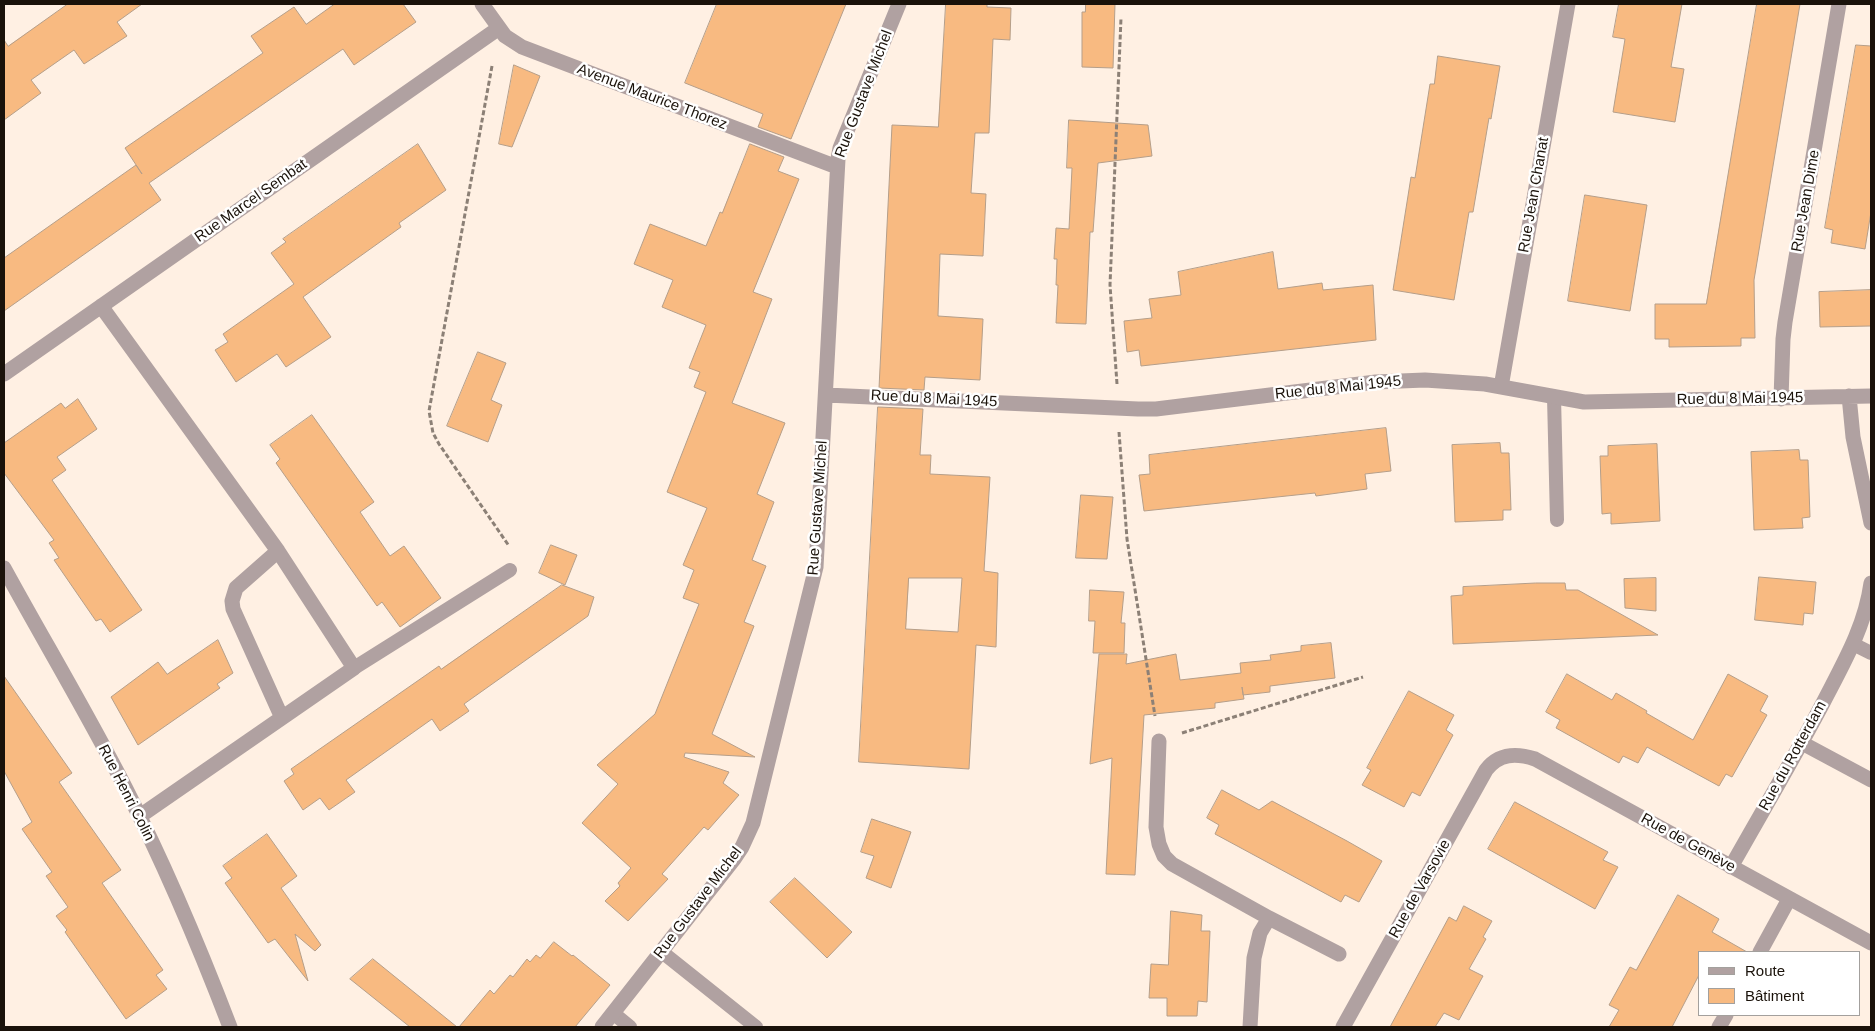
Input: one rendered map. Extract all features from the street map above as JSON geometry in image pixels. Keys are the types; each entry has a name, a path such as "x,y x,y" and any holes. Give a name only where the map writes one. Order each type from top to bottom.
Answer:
{"street":[{"name":"Avenue Maurice Thorez","path":"482,4 505,36 522,47 837,167"},
{"name":"Rue Gustave Michel","path":"602,1027 734,859 753,824 816,567 837,167 840,148 899,4"},
{"name":"Rue Jean Chanat","path":"1501,387 1568,4"},
{"name":"Rue Jean Dime","path":"1781,399 1784,330 1839,4"},
{"name":"Rue Marcel Sembat","path":"4,374 499,28"},
{"path":"101,306 278,551 354,668 140,816"},
{"name":"Rue du 8 Mai 1945","path":"826,395 1156,408 1376,382 1448,381 1501,387 1584,402 1871,396"},
{"path":"1849,396 1853,437 1871,523"},
{"path":"278,551 236,588 232,601 233,609 282,718"},
{"name":"Rue Henri Colin","path":"4,568 140,816 197,942 230,1027"},
{"path":"1853,644 1868,602 1871,583"},
{"name":"Rue du Rotterdam","path":"1731,867 1802,743 1853,644"},
{"path":"1159,741 1156,827 1159,844 1164,856 1172,864 1269,918 1339,954"},
{"path":"1802,743 1871,780"},
{"name":"Rue de Genève","path":"1502,756 1514,754 1535,759 1871,943"},
{"name":"Rue de Varsovie","path":"1343,1027 1486,770 1492,762 1502,756"},
{"path":"1761,951 1789,899"},
{"path":"1250,1027 1254,958 1260,933 1269,918"},
{"path":"1719,1027 1725,1016"}],"lane":[{"path":"1554,397 1557,520"},
{"path":"354,668 510,570"},
{"path":"1853,644 1871,653"},
{"path":"662,952 756,1027"},
{"path":"613,1013 630,1027"}],"path":[{"path":"1121,18 1110,285 1127,539 1159,741 1363,677"},
{"path":"499,28 429,411 433,433 439,444 514,555 515,560 510,570"}],"building":[{"path":"68,4 142,4 117,22 127,36 84,64 74,50 31,80 41,93 4,120 4,40 8,46"},
{"path":"335,4 403,4 416,22 354,65 343,49 149,183 161,200 4,311 4,258 136,165 142,174 125,148 263,53 251,36 294,7 306,24"},
{"path":"717,4 846,4 791,139 758,127 763,114 685,83"},
{"path":"946,4 987,4 987,7 1011,8 1010,40 993,39 989,133 975,133 971,193 986,194 983,256 940,254 938,316 983,319 980,380 925,377 924,390 879,388 892,125 938,127"},
{"path":"1086,4 1115,4 1113,68 1082,67 1082,12 1085,12"},
{"path":"1619,4 1682,4 1671,67 1684,69 1675,122 1613,112 1625,39 1613,37"},
{"path":"1757,4 1800,4 1754,280 1755,338 1741,338 1741,346 1669,347 1669,339 1655,339 1655,304 1706,304"},
{"path":"1856,45 1871,46 1871,212 1865,249 1831,243 1833,230 1825,228"},
{"path":"1438,56 1500,66 1473,212 1469,212 1454,300 1393,290 1411,177 1415,178 1430,84 1434,84"},
{"path":"514,65 540,76 512,147 499,144"},
{"path":"1069,120 1148,125 1152,156 1098,163 1093,232 1090,232 1086,324 1056,323 1058,285 1056,285 1057,259 1054,259 1056,228 1069,229 1072,168 1067,168"},
{"path":"418,144 446,190 399,223 401,227 303,297 331,337 286,367 277,354 236,382 215,350 228,342 223,334 294,284 271,253 286,242 283,239"},
{"path":"750,144 784,157 778,171 799,179 753,292 772,299 732,403 785,423 757,494 774,502 752,560 766,566 744,622 754,626 712,734 755,757 685,753 684,757 729,772 723,783 739,795 708,830 704,827 662,874 668,879 628,921 605,901 620,886 618,883 631,868 582,823 618,784 597,765 655,714 699,604 683,598 694,570 683,565 707,508 667,492 706,392 694,387 700,372 689,368 706,325 662,307 673,280 634,264 650,224 706,246 720,212 722,213"},
{"path":"1585,195 1647,205 1630,311 1568,301"},
{"path":"1273,252 1278,289 1322,283 1323,290 1373,285 1376,340 1141,366 1139,350 1127,352 1124,321 1152,318 1149,299 1181,295 1178,272"},
{"path":"1871,290 1871,326 1820,327 1819,292"},
{"path":"478,352 506,363 491,400 502,405 488,442 447,426"},
{"path":"78,399 97,429 57,457 66,470 52,480 142,610 110,632 101,619 96,621 54,560 59,558 49,543 54,540 4,473 4,443 61,403 65,408"},
{"path":"878,407 923,409 920,455 931,455 930,474 990,477 984,571 998,573 996,647 976,645 969,769 859,762","holes":["909,578 962,578 958,632 906,629"]},
{"path":"312,415 374,502 360,512 390,556 404,546 441,598 400,627 382,602 377,606 276,463 280,459 270,445"},
{"path":"1386,428 1391,471 1365,474 1367,489 1316,496 1315,493 1144,511 1139,475 1150,474 1149,455"},
{"path":"1500,443 1501,453 1509,453 1511,510 1503,510 1503,520 1455,522 1452,445"},
{"path":"1657,444 1660,521 1611,524 1611,513 1602,514 1600,456 1608,456 1608,446"},
{"path":"1799,450 1800,460 1808,460 1810,517 1802,518 1803,528 1754,530 1751,452"},
{"path":"1081,495 1113,497 1107,559 1076,558"},
{"path":"551,545 577,555 565,585 539,573"},
{"path":"1759,577 1816,582 1813,614 1804,613 1803,625 1755,620"},
{"path":"1656,578 1656,611 1625,608 1624,579"},
{"path":"1565,583 1566,590 1578,590 1658,635 1453,644 1451,596 1463,595 1463,587"},
{"path":"562,585 594,597 588,616 464,704 469,711 440,731 432,719 346,780 355,792 329,810 320,798 303,810 284,781 294,774 291,769 439,666 441,669"},
{"path":"1090,590 1124,592 1121,623 1125,623 1124,653 1093,653 1095,621 1089,621"},
{"path":"218,640 233,673 217,684 220,688 138,745 111,697 158,662 167,674"},
{"path":"1331,643 1335,678 1270,686 1270,692 1243,695 1244,699 1215,703 1215,708 1144,715 1135,875 1106,874 1112,758 1090,764 1099,654 1127,654 1126,664 1176,654 1180,680 1241,673 1240,663 1271,660 1270,655 1301,651 1301,646"},
{"path":"1567,674 1612,700 1616,693 1693,740 1728,674 1768,696 1760,711 1767,715 1732,777 1726,774 1719,786 1647,747 1638,763 1623,756 1619,763 1556,728 1560,720 1546,712"},
{"path":"4,676 72,773 59,782 121,870 102,883 163,970 156,975 167,989 126,1019 65,932 67,930 56,916 68,907 46,876 52,872 22,829 32,822 4,771"},
{"path":"1409,691 1454,715 1446,730 1453,735 1420,796 1412,792 1404,807 1362,785 1371,770 1367,768"},
{"path":"1222,790 1259,810 1272,801 1382,861 1359,902 1345,895 1341,902 1215,834 1219,825 1207,818"},
{"path":"1515,802 1608,852 1603,860 1618,867 1595,909 1488,849"},
{"path":"872,819 911,832 891,888 866,878 874,856 861,852"},
{"path":"267,834 297,876 281,888 321,945 315,951 295,934 308,981 275,939 268,943 225,883 232,878 223,866"},
{"path":"795,878 852,932 827,958 770,902"},
{"path":"1678,895 1719,919 1712,932 1745,951 1698,951 1698,977 1672,1027 1609,1027 1619,1010 1609,1005 1630,967 1636,970"},
{"path":"1464,906 1492,921 1483,937 1486,939 1469,969 1483,976 1459,1020 1444,1013 1435,1027 1390,1027 1449,917 1456,921"},
{"path":"1171,911 1202,915 1201,931 1210,931 1207,1002 1198,1001 1197,1016 1167,1016 1167,998 1149,998 1151,964 1168,965"},
{"path":"554,942 610,985 575,1027 459,1027 490,990 494,994 510,975 513,977 527,959 530,962 536,955 540,958"},
{"path":"373,959 457,1027 410,1027 350,979"}]}
